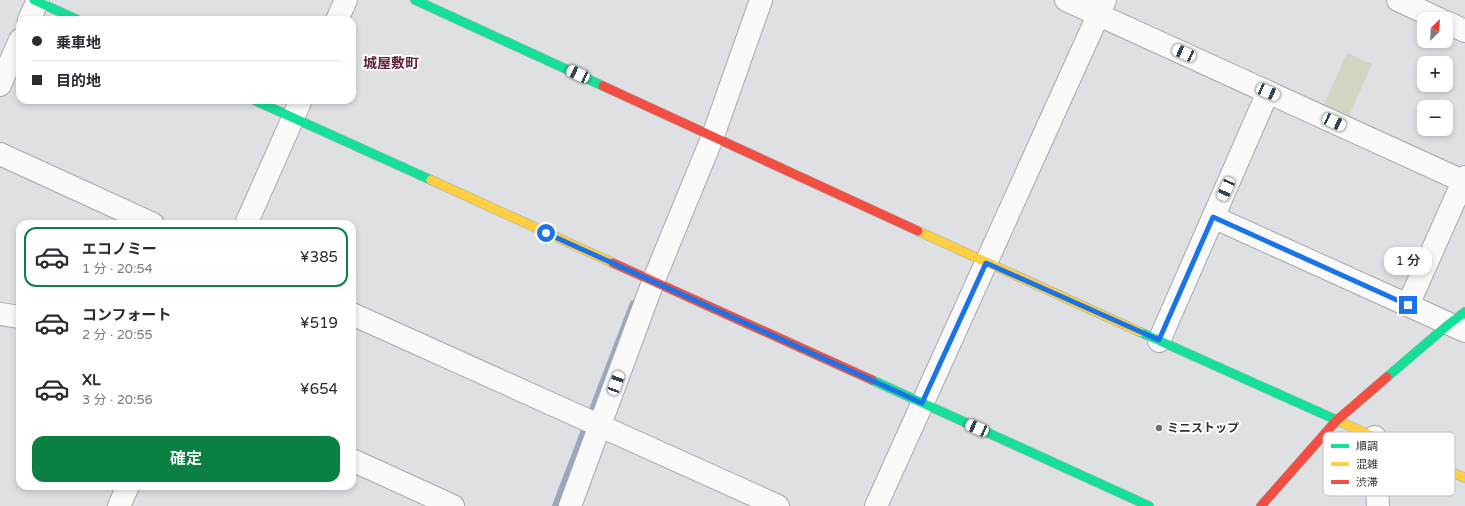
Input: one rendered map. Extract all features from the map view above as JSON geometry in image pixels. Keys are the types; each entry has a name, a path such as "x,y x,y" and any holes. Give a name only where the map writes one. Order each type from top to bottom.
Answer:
{"street":[{"path":"339,16 346,0"},
{"path":"415,0 986,263 1363,432"},
{"path":"1066,0 1102,7 1268,92 1464,180 1408,305"},
{"path":"1398,0 1424,12"},
{"path":"570,506 653,282 713,136 755,2"},
{"path":"35,5 67,16"},
{"path":"876,506 1102,7"},
{"path":"1453,25 1465,31"},
{"path":"0,85 16,49"},
{"path":"1159,340 1268,92"},
{"path":"274,104 298,109 653,282 1149,506"},
{"path":"248,220 298,109"},
{"path":"0,154 144,220"},
{"path":"1213,217 1408,305 1460,322"},
{"path":"0,314 16,316"},
{"path":"356,316 778,506"},
{"path":"1326,432 1336,421 1460,322"},
{"path":"1261,506 1323,436"},
{"path":"356,462 453,506"},
{"path":"1455,473 1465,478"},
{"path":"119,506 126,490"},
{"path":"1378,496 1378,506"}],"green space":[{"path":"1347,53 1372,64 1349,116 1324,105"}],"waterway":[{"path":"591,412 633,303"},
{"path":"555,506 584,430"}],"traffic: fast":[{"path":"34,0 69,16"},
{"path":"415,0 603,86"},
{"path":"263,104 431,180"},
{"path":"1387,377 1465,312"},
{"path":"1140,332 1341,422"},
{"path":"872,380 1149,506"}],"traffic: slow":[{"path":"431,180 613,263"},
{"path":"918,231 1140,332"},
{"path":"1341,422 1363,432"},
{"path":"1455,473 1465,478"}],"traffic: jam":[{"path":"603,86 918,231"},
{"path":"613,263 872,380"},
{"path":"1326,432 1336,421 1387,377"},
{"path":"1261,506 1323,436"}],"place":[{"name":"ミニストップ","path":"1159,428"}],"district":[{"name":"城屋敷町","path":"391,63"}],"route":[{"path":"546,233 922,403 986,263 1159,340 1213,217 1408,305"}]}
